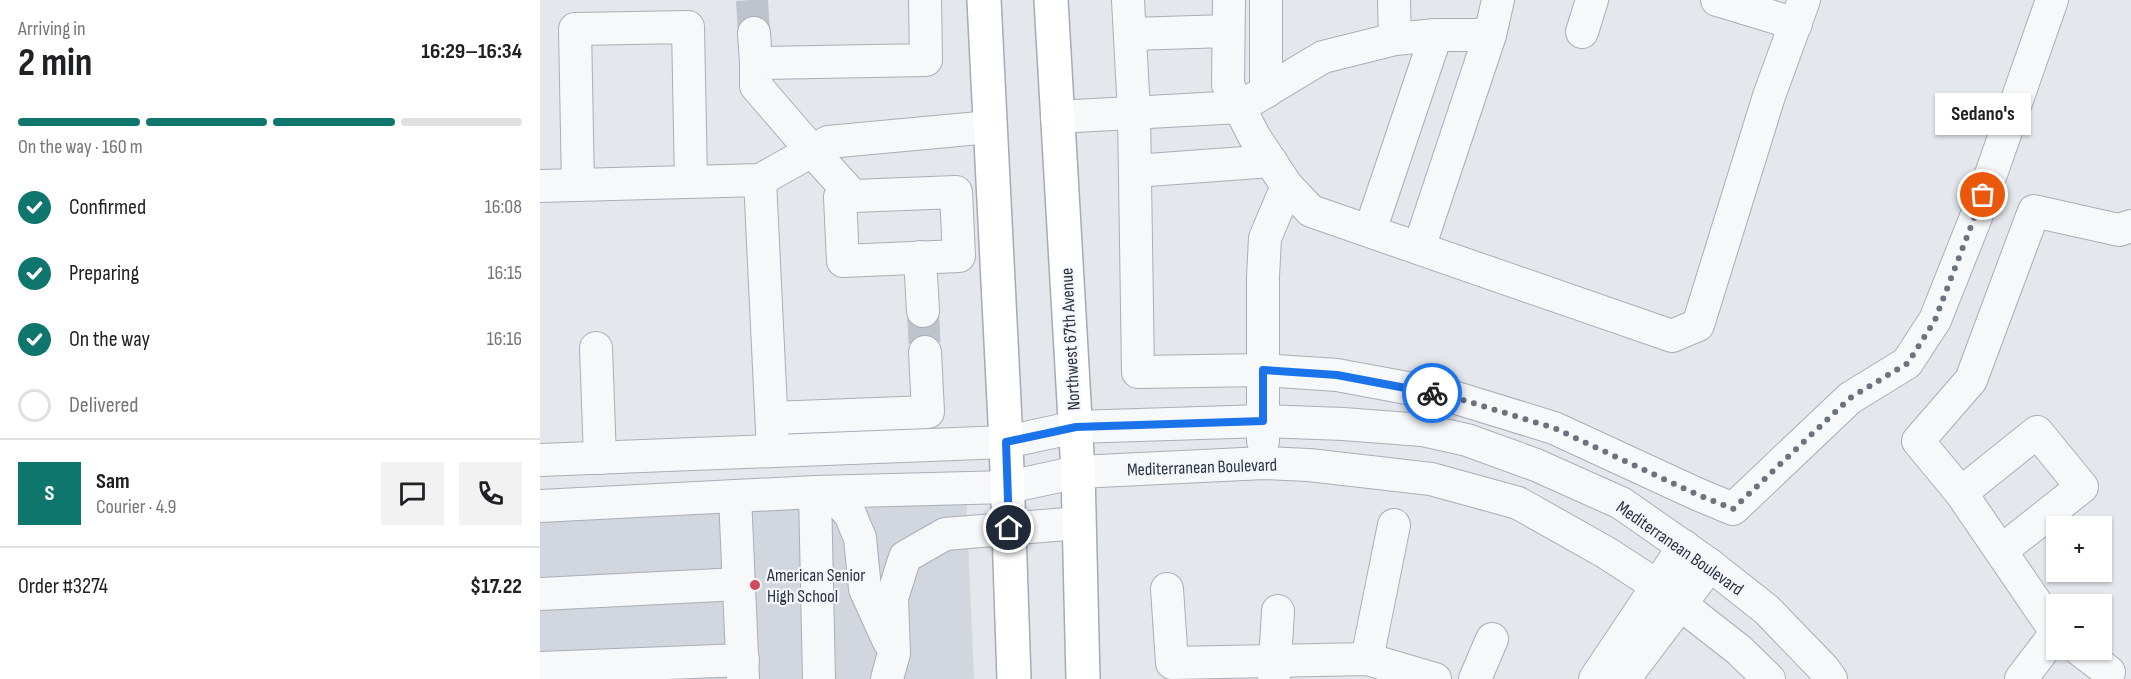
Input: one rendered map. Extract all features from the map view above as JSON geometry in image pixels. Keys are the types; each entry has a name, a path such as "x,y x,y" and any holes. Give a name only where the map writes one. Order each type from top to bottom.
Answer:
{"main road":[{"path":"984,0 1008,487 1014,679"},
{"name":"Northwest 67th Avenue","path":"1051,0 1076,427 1083,679"}],"street":[{"path":"853,196 756,86 755,48 926,60 925,0"},
{"path":"1128,0 1134,113 1138,372 1263,370 1337,375 1450,396 1554,428 1733,509 1850,398 1908,363 1935,320 1976,217 2052,0"},
{"path":"1229,0 1228,85 1254,136 1279,174 1311,211 1672,336 1698,325 1769,96 1800,12 1735,3"},
{"path":"1266,0 1266,92"},
{"path":"1394,0 1395,39"},
{"path":"1419,248 1490,35 1498,0"},
{"path":"1582,32 1592,0"},
{"path":"578,185 575,29 688,27 691,181"},
{"path":"1130,34 1228,31"},
{"path":"1057,117 1240,107 1323,57 1395,39 1436,35 1490,35"},
{"path":"1370,231 1436,35"},
{"path":"540,186 760,180 828,142 990,127"},
{"path":"1135,171 1279,174"},
{"path":"1264,463 1263,277 1265,238 1279,174"},
{"path":"760,180 773,451"},
{"path":"956,192 959,256 843,261 840,197 853,196 956,192"},
{"path":"2046,617 1961,493 1918,441 1971,380 2034,211 2119,230 2131,226"},
{"path":"920,257 923,311"},
{"path":"596,348 600,458"},
{"path":"772,418 928,412 925,352"},
{"name":"Mediterranean Boulevard","path":"540,460 1006,442 1076,427 1263,421 1422,430 1467,440 1536,465 1621,503 1710,565 1767,610 1831,679"},
{"path":"1961,493 2037,432 2082,487 2001,551"},
{"name":"Mediterranean Boulevard","path":"540,506 823,492 1008,487 1078,472 1264,463 1309,465 1431,479 1518,502 1605,552 1668,594 1739,650 1769,679"},
{"path":"823,492 850,514 860,538 865,590 891,666"},
{"path":"819,679 823,492"},
{"path":"540,668 743,670 735,496"},
{"path":"891,666 892,598 904,557 945,534 1079,523"},
{"path":"1367,659 1394,525"},
{"path":"1624,679 1668,594 1684,546"},
{"path":"1595,679 1668,594 1710,565"},
{"path":"540,594 739,584"},
{"path":"1167,589 1172,663 1275,670 1367,659 1425,677"},
{"path":"1275,670 1278,611"},
{"path":"1475,679 1492,639"},
{"path":"2021,679 2046,645"},
{"path":"2094,660 2115,675"}],"shaded area":[{"name":"American Senior High School","path":"965,471 974,679 540,679 540,491"}],"tunnel":[{"path":"752,0 754,33"},
{"path":"923,311 925,352"}],"way so far":[{"path":"1432,393 1450,396 1554,428 1733,509 1850,398 1908,363 1935,320 1983,195"}],"place":[{"name":"Sedano's","path":"1983,195"},
{"name":"American Senior High School","path":"755,585"}],"route":[{"path":"1009,528 1006,442 1076,427 1263,421 1263,370 1337,375 1432,393"}]}
